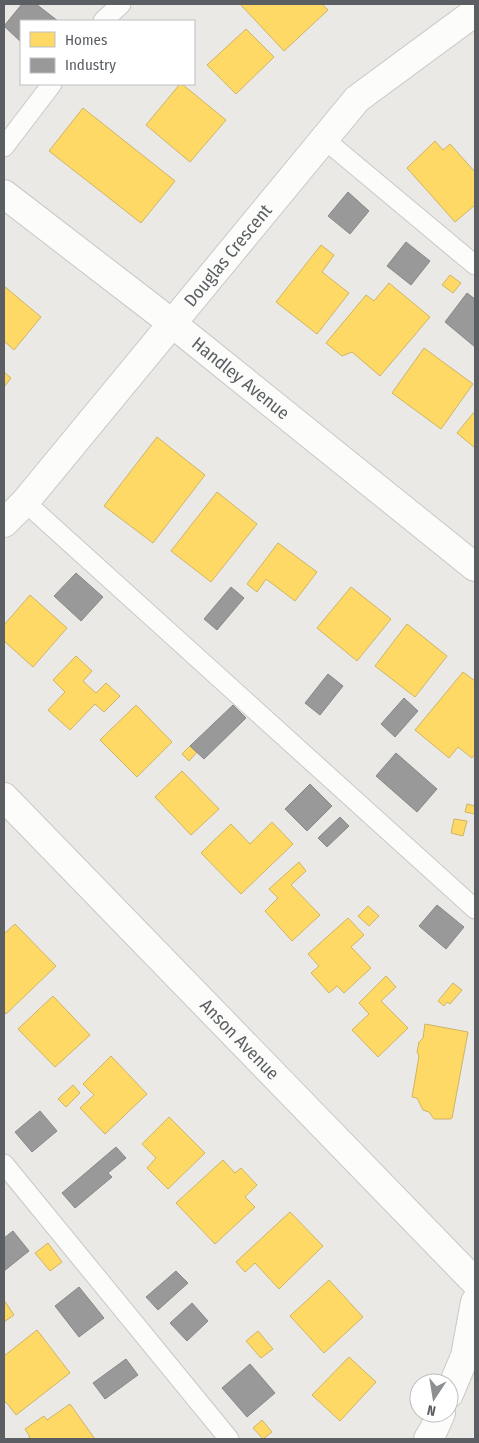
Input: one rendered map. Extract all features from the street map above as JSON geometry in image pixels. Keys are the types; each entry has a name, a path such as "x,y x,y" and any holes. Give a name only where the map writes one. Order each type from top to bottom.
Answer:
{"street":[{"name":"Douglas Crescent","path":"4,523 25,502 173,324 357,98 475,12"},
{"name":"Handley Avenue","path":"4,194 173,324 475,567"},
{"name":"Anson Avenue","path":"4,797 475,1282"},
{"path":"458,1373 465,1356 475,1302"},
{"path":"428,1439 437,1423"}],"lane":[{"path":"104,20 121,4"},
{"path":"4,148 51,85"},
{"path":"324,139 475,265"},
{"path":"25,502 475,909"},
{"path":"4,1164 229,1439"}],"building: Homes":[{"path":"240,4 322,4 328,10 284,51"},
{"path":"246,29 274,57 236,94 207,65"},
{"path":"179,85 183,85 226,120 190,162 146,125"},
{"path":"83,108 175,181 141,223 49,151"},
{"path":"435,141 443,150 450,144 475,172 475,205 455,222 407,168"},
{"path":"321,245 334,255 322,272 349,293 317,334 276,302"},
{"path":"450,275 461,283 453,293 442,285"},
{"path":"389,283 430,317 380,376 352,352 342,356 326,343 366,295 374,301"},
{"path":"4,286 41,317 14,350 4,341"},
{"path":"424,348 473,384 441,429 392,393"},
{"path":"4,372 11,378 4,387"},
{"path":"475,411 475,448 457,433"},
{"path":"157,437 205,475 153,543 104,506"},
{"path":"217,492 257,524 211,582 171,551"},
{"path":"278,543 317,572 295,601 266,579 257,592 247,584"},
{"path":"351,587 391,619 357,661 317,628"},
{"path":"30,595 67,628 33,667 4,641 4,625"},
{"path":"407,624 447,656 415,697 375,666"},
{"path":"76,656 92,671 83,681 96,693 106,683 120,696 104,712 95,704 70,730 48,710 65,692 53,680"},
{"path":"463,672 475,681 475,754 472,758 458,747 449,758 415,730"},
{"path":"136,705 172,742 137,777 100,740"},
{"path":"190,746 197,752 189,761 182,754"},
{"path":"182,771 219,809 191,835 155,797"},
{"path":"467,804 475,806 475,814 465,812"},
{"path":"454,819 467,821 463,836 451,833"},
{"path":"272,822 293,844 241,894 201,853 231,824 250,844"},
{"path":"299,862 306,871 291,885 320,915 292,941 265,911 278,898 269,889"},
{"path":"368,906 379,916 369,926 358,916"},
{"path":"348,918 364,935 351,947 371,968 344,993 337,986 329,993 311,973 319,966 308,954"},
{"path":"15,924 56,966 6,1014 4,1011 4,934"},
{"path":"386,976 396,987 381,1001 408,1028 378,1057 352,1030 369,1014 359,1003"},
{"path":"453,983 462,990 450,1004 447,1002 444,1006 438,1001"},
{"path":"53,996 90,1035 55,1067 18,1029"},
{"path":"425,1024 468,1032 452,1118 450,1119 434,1119 429,1112 423,1110 417,1098 412,1097 419,1056 417,1052 419,1042 423,1038"},
{"path":"111,1056 147,1094 105,1134 80,1108 94,1095 83,1084"},
{"path":"73,1085 80,1093 66,1107 58,1099"},
{"path":"169,1117 205,1153 168,1189 147,1168 156,1158 142,1144"},
{"path":"223,1160 235,1173 241,1168 257,1185 245,1197 255,1207 215,1244 176,1203"},
{"path":"290,1212 323,1246 279,1289 255,1263 245,1272 236,1262"},
{"path":"48,1243 62,1262 50,1271 35,1253"},
{"path":"329,1280 363,1317 324,1353 290,1316"},
{"path":"4,1300 14,1315 4,1322"},
{"path":"37,1330 70,1373 16,1415 6,1402 4,1404 4,1356"},
{"path":"258,1331 273,1349 261,1358 246,1341"},
{"path":"349,1357 376,1382 340,1421 312,1395"},
{"path":"70,1404 95,1439 27,1439 30,1437 25,1429 44,1416 47,1420"},
{"path":"262,1420 272,1432 263,1439 253,1428"}],"building: Industry":[{"path":"22,4 36,4 57,20 20,20 20,41 4,26"},
{"path":"348,192 369,211 350,234 328,216"},
{"path":"406,242 430,261 411,285 387,266"},
{"path":"467,293 475,299 475,347 445,322"},
{"path":"76,573 103,597 81,621 54,596"},
{"path":"231,587 244,598 217,630 204,619"},
{"path":"328,674 343,686 320,715 305,703"},
{"path":"404,698 418,711 395,737 381,724"},
{"path":"233,705 246,718 204,759 190,746"},
{"path":"396,753 437,789 417,812 376,776"},
{"path":"310,784 332,806 307,831 285,809"},
{"path":"340,817 349,826 327,847 318,838"},
{"path":"437,905 464,927 446,949 419,926"},
{"path":"40,1111 57,1131 32,1152 15,1132"},
{"path":"116,1147 126,1158 108,1173 112,1177 75,1208 62,1193"},
{"path":"13,1231 29,1251 4,1271 4,1238"},
{"path":"176,1271 188,1283 158,1310 146,1297"},
{"path":"79,1287 104,1318 79,1337 55,1306"},
{"path":"192,1303 208,1321 187,1341 170,1323"},
{"path":"126,1359 138,1375 105,1399 93,1383"},
{"path":"250,1364 275,1393 247,1417 222,1388"}]}
